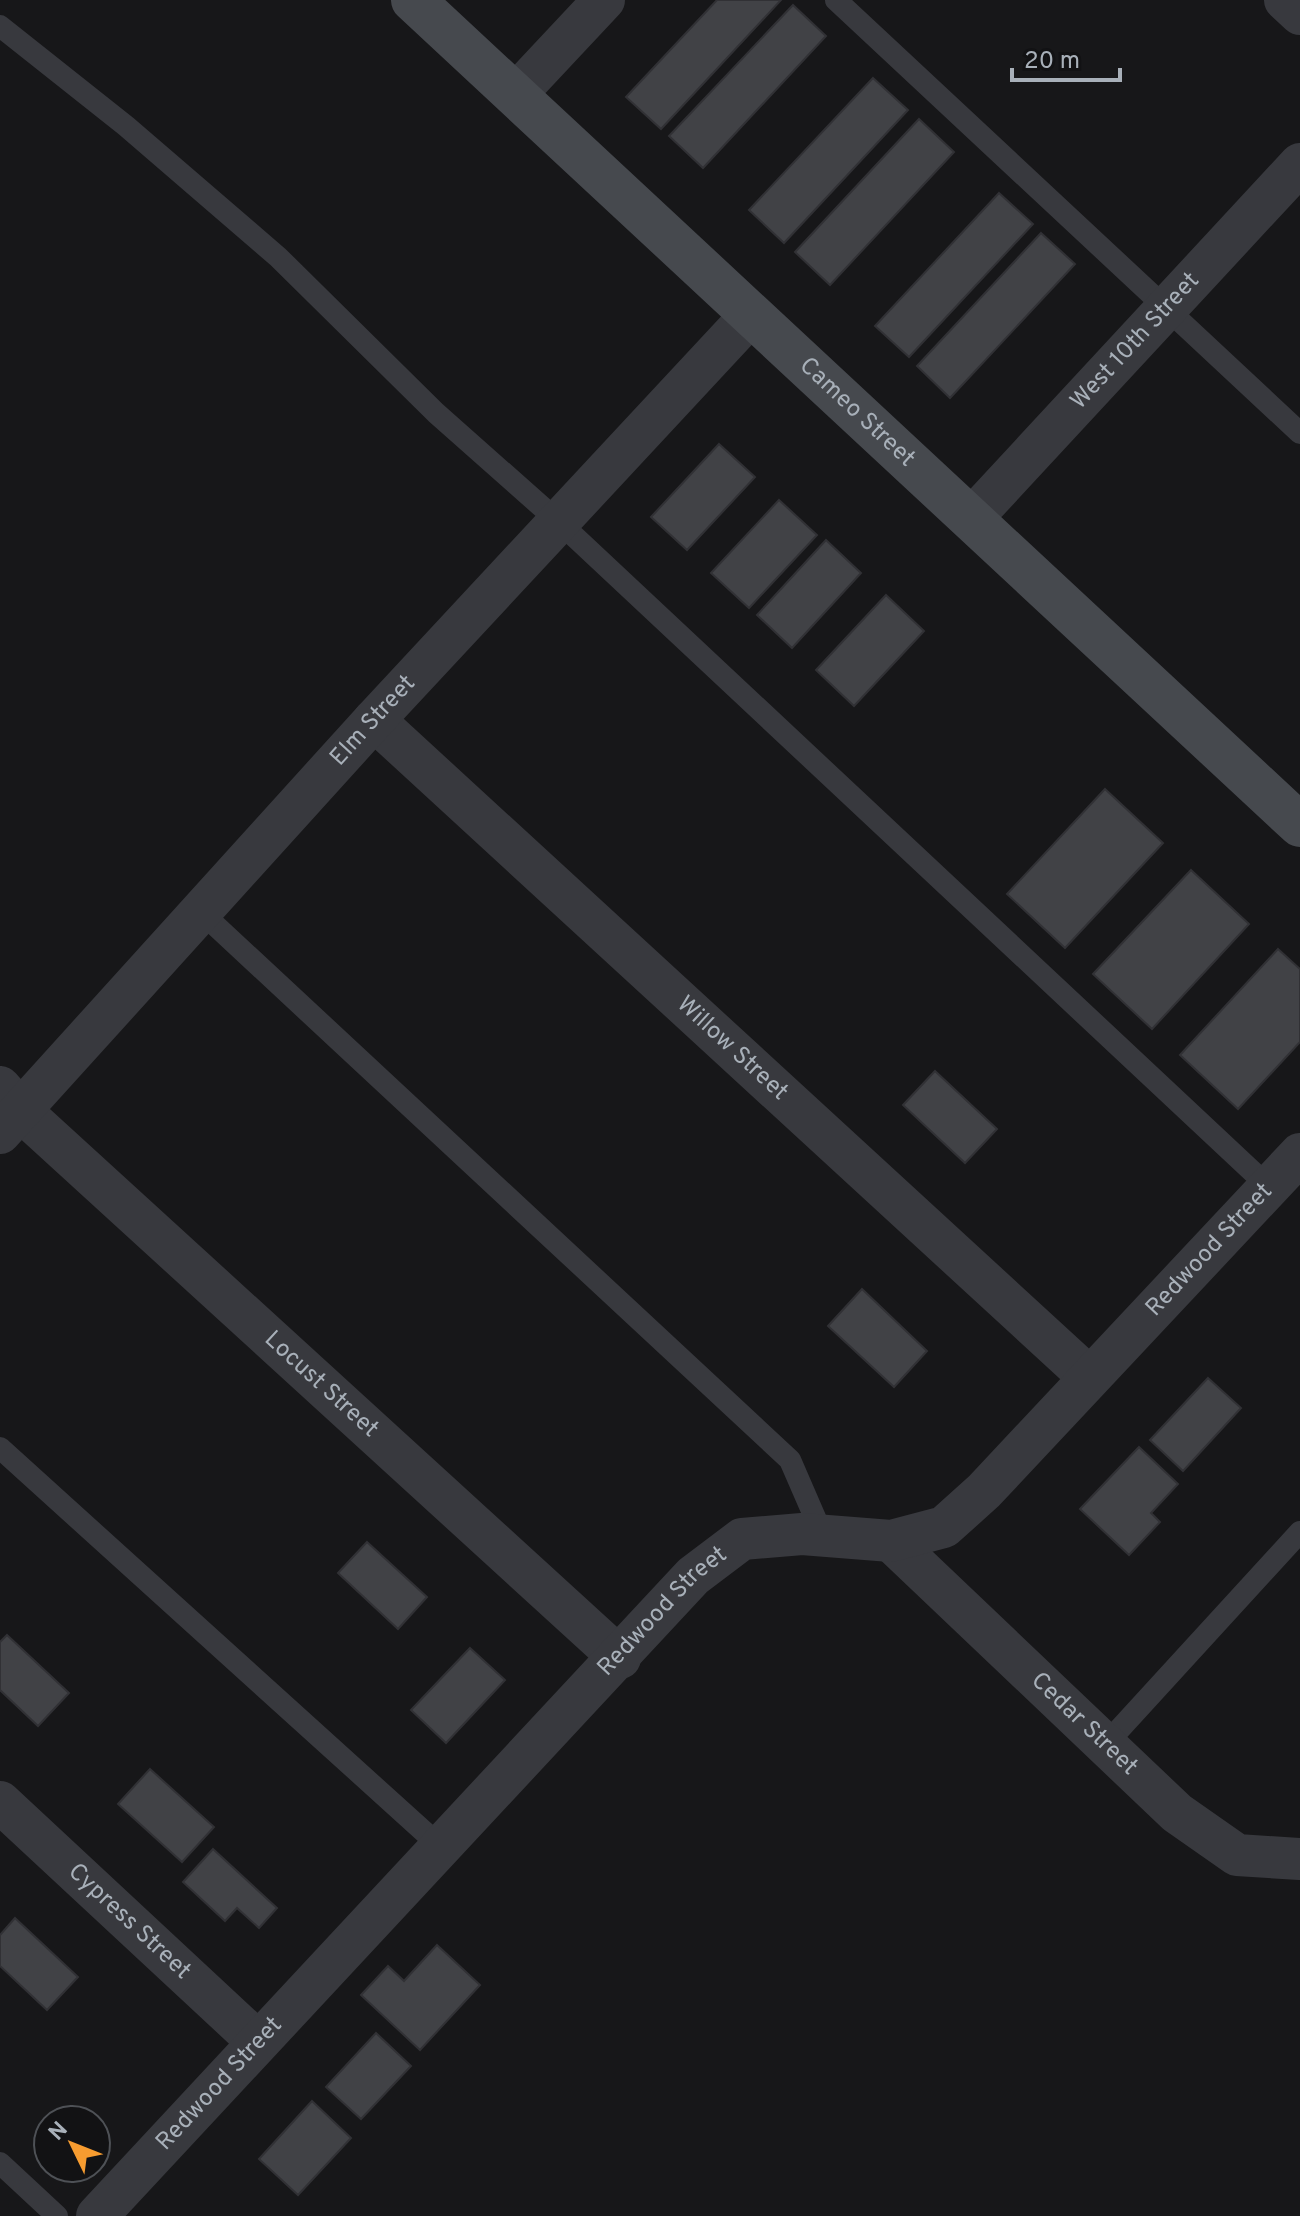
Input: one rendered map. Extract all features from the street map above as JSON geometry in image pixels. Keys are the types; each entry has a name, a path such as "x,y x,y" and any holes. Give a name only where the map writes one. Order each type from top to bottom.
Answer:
{"street":[{"name":"Cameo Street","path":"413,0 1300,825"},
{"path":"515,95 604,0"},
{"path":"1285,0 1300,14"},
{"name":"West 10th Street","path":"971,519 1300,164"},
{"name":"Elm Street","path":"7,1110 201,912 374,720 751,315"},
{"name":"Willow Street","path":"374,720 1089,1377"},
{"name":"Locust Street","path":"7,1110 620,1658"},
{"name":"Redwood Street","path":"97,2216 257,2041 620,1658 693,1576 742,1539 823,1536 891,1541 944,1527 984,1491 1300,1154"},
{"name":"Cedar Street","path":"891,1541 1177,1813 1237,1855 1300,1859"},
{"name":"Cypress Street","path":"0,1802 257,2041"}],"lane":[{"path":"836,0 1300,433"},
{"path":"0,26 126,126 278,257 436,413 559,522 1269,1187"},
{"path":"201,912 790,1460 823,1536"},
{"path":"0,1448 441,1847"},
{"path":"1105,1745 1300,1532"},
{"path":"0,2163 57,2216"}],"building":[{"path":"717,0 781,0 661,129 626,97"},
{"path":"793,5 826,36 703,168 669,136"},
{"path":"873,78 908,110 784,243 749,210"},
{"path":"919,119 954,152 830,285 795,252"},
{"path":"999,193 1033,224 909,357 875,326"},
{"path":"1041,233 1075,264 950,398 917,366"},
{"path":"719,444 755,477 687,550 651,517"},
{"path":"779,500 817,535 749,608 711,573"},
{"path":"826,540 861,573 792,648 757,615"},
{"path":"886,595 924,631 854,706 816,670"},
{"path":"1105,789 1163,843 1065,948 1007,894"},
{"path":"1191,870 1249,924 1152,1029 1093,974"},
{"path":"1278,949 1300,969 1300,1042 1238,1109 1180,1055"},
{"path":"935,1071 997,1129 965,1163 903,1105"},
{"path":"862,1289 927,1351 894,1387 828,1326"},
{"path":"1208,1378 1241,1408 1183,1471 1150,1440"},
{"path":"1139,1447 1178,1484 1151,1513 1160,1522 1129,1555 1080,1509"},
{"path":"367,1542 427,1597 398,1629 338,1573"},
{"path":"7,1635 69,1693 38,1726 0,1690 0,1642"},
{"path":"470,1648 505,1680 446,1743 411,1710"},
{"path":"150,1769 214,1827 182,1862 118,1804"},
{"path":"213,1849 277,1908 259,1928 237,1908 225,1921 183,1882"},
{"path":"15,1918 78,1977 47,2010 0,1966 0,1935"},
{"path":"437,1945 480,1985 420,2050 361,1995 388,1966 404,1981"},
{"path":"376,2033 411,2066 361,2119 326,2087"},
{"path":"312,2101 351,2138 298,2195 259,2159"}]}
